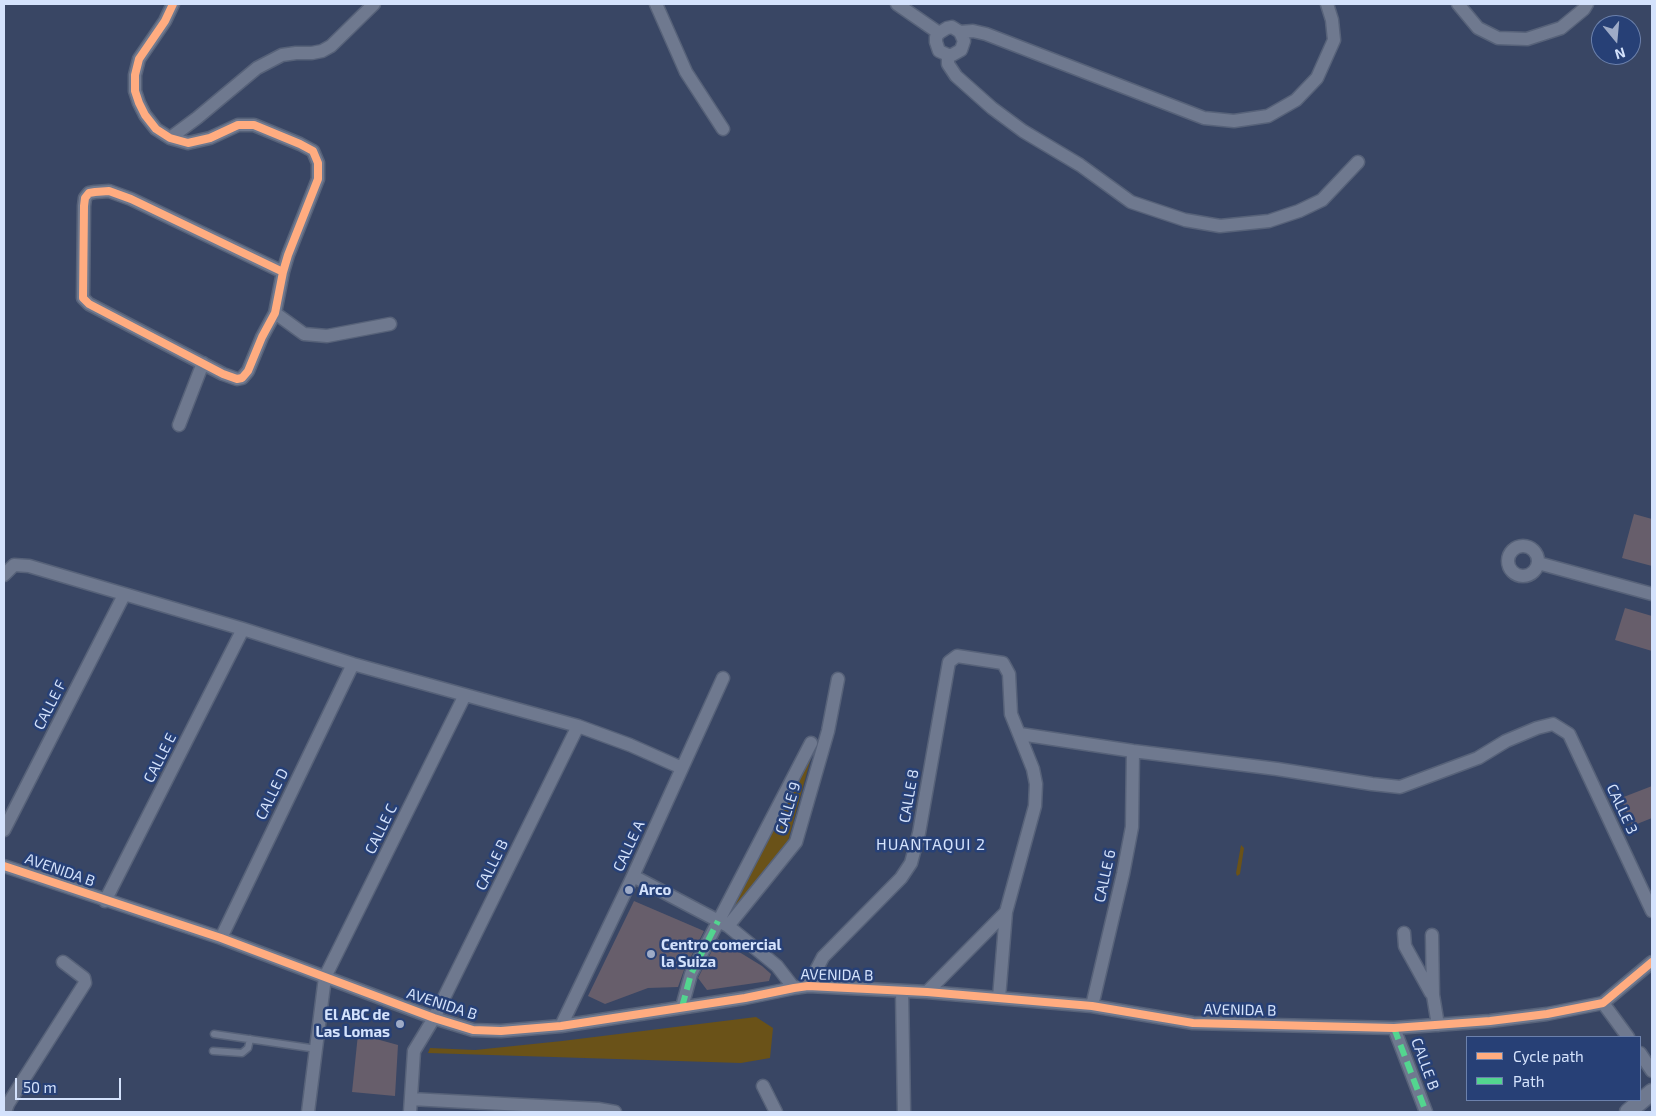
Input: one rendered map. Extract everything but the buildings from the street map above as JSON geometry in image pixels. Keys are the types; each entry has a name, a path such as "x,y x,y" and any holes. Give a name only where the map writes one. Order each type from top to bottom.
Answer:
{"street":[{"path":"173,4 165,20 139,59 135,75 135,91 145,115 156,129 170,138 188,143 197,142 238,125 254,125 313,151 318,163 318,179 283,272 274,313 248,371 242,378 237,379 223,374 89,304 83,298 85,198 90,193 95,192 109,191 131,199 283,272"},
{"path":"170,138 258,68 282,55 312,53 322,51 331,46 374,4"},
{"path":"656,4 686,72 723,129"},
{"path":"897,4 938,33"},
{"path":"960,32 964,41 963,46 957,53 943,54 937,47 938,33 947,28 960,32 973,31 986,34 1204,118 1234,121 1268,116 1296,100 1317,78 1334,40 1332,20 1327,4"},
{"path":"1458,4 1478,28 1498,38 1526,39 1561,28 1584,9 1587,4"},
{"path":"948,55 948,64 956,76 992,108 1023,131 1080,165 1131,202 1185,220 1220,226 1269,221 1299,211 1322,200 1358,162"},
{"path":"274,313 304,334 312,335 327,336 390,324"},
{"path":"179,425 203,363"},
{"path":"1538,563 1652,594"},
{"path":"4,575 14,564 29,566 353,664 578,726 630,745 682,768"},
{"name":"CALLE F","path":"4,830 124,595"},
{"name":"CALLE E","path":"105,901 243,630"},
{"name":"CALLE 8","path":"808,986 822,957 901,878 910,863 919,832 949,662 957,656 1004,663 1009,674 1011,714 1020,734"},
{"name":"CALLE D","path":"221,938 353,664"},
{"name":"CALLE A","path":"561,1026 633,876 722,678"},
{"name":"CALLE 9","path":"723,924 796,842 828,731 838,679"},
{"name":"CALLE C","path":"325,977 465,695"},
{"name":"CALLE 3","path":"1133,751 1276,769 1372,784 1400,786 1478,758 1506,741 1548,724 1557,725 1569,734 1652,911"},
{"name":"CALLE B","path":"410,1112 414,1051 434,1018 578,726"},
{"path":"999,998 1006,912 1035,806 1036,784 1033,769 1020,734 1133,751"},
{"path":"682,1007 691,974 723,924 811,743"},
{"name":"CALLE 6","path":"1092,1006 1123,874 1132,826 1133,751"},
{"name":"AVENIDA B","path":"4,866 221,938 434,1018 473,1030 501,1031 561,1026 745,998 808,986 927,992 1092,1006 1193,1023 1394,1028 1547,1014 1603,1003 1652,962"},
{"path":"633,876 723,924 777,966 794,988"},
{"path":"927,992 1006,912"},
{"path":"1404,933 1405,946 1433,995"},
{"path":"1432,935 1433,995 1438,1025"},
{"path":"5,1112 8,1104 85,983 84,978 63,962"},
{"path":"308,1112 325,977"},
{"path":"902,991 904,1112"},
{"path":"1603,1003 1627,1036"},
{"name":"CALLE B","path":"1394,1028 1426,1112"},
{"path":"1641,1055 1652,1071"},
{"path":"763,1086 776,1112"},
{"path":"1628,1112 1652,1092"},
{"path":"411,1099 598,1109 615,1112"}],"lane":[{"path":"214,1034 317,1049"},
{"path":"213,1051 242,1053 248,1048 250,1039"}],"shaded area":[{"path":"814,747 788,841 729,915"},
{"path":"1241,845 1244,848 1240,874 1237,876 1236,873"},
{"path":"756,1017 773,1028 770,1058 741,1063 428,1053 430,1048 475,1050"}],"marked path":[{"path":"682,1007 691,974 718,921"},
{"path":"1394,1028 1426,1112"}],"cycle path":[{"path":"173,4 165,21 139,59 135,75 135,91 139,103 145,115 156,129 170,138 188,143 210,138 238,125 254,125 313,151 318,163 318,179 288,255 275,313 262,337 248,371 242,378 237,379 223,374 89,304 83,298 84,206 85,198 89,193 95,192 109,191 131,199 283,272"},
{"path":"4,866 221,938 434,1018 473,1030 501,1031 561,1026 745,998 808,986 927,992 1092,1006 1193,1023 1394,1028 1490,1021 1547,1014 1603,1003 1652,962"}],"place":[{"name":"Arco","path":"629,890"},
{"name":"Centro comercial la Suiza","path":"651,954"},
{"name":"El ABC de Las Lomas","path":"400,1024"}],"district":[{"name":"HUANTAQUI 2","path":"931,845"}]}
